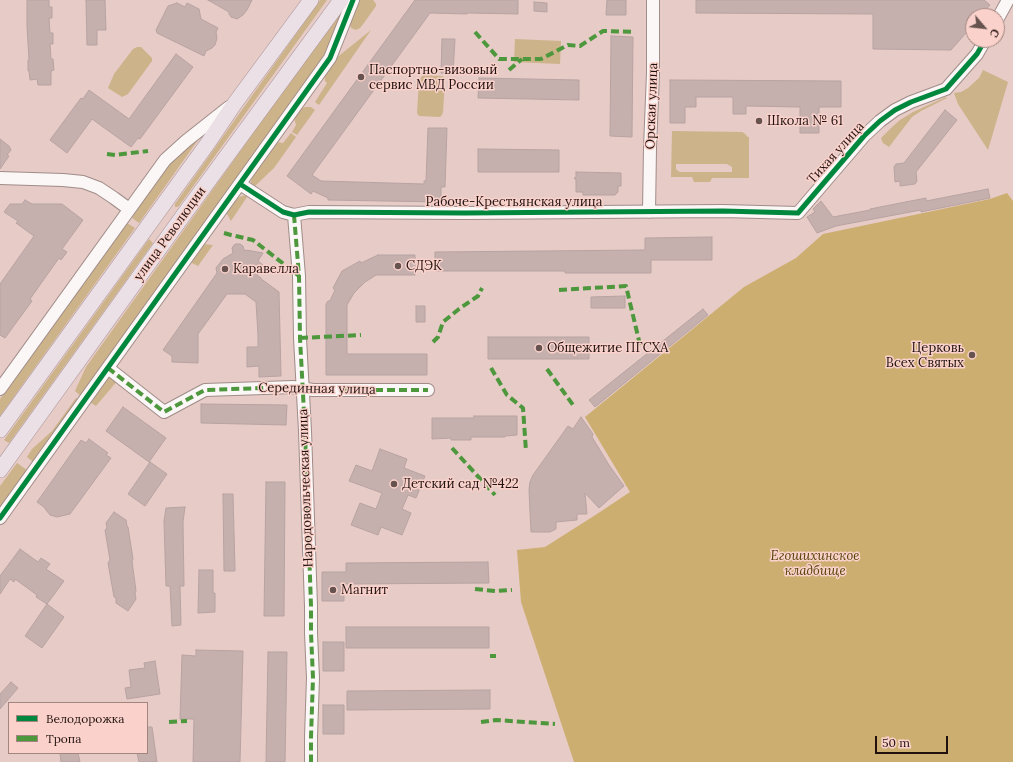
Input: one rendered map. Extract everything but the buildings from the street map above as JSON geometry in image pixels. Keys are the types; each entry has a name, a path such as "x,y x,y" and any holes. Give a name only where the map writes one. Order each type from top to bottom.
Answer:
{"main road":[{"name":"улица Революции","path":"0,430 208,143 235,103 311,0"},
{"name":"улица Революции","path":"0,470 341,0"},
{"path":"166,200 165,205 168,213 178,216 185,213"}],"street":[{"path":"0,518 330,58 353,0"},
{"name":"Орская улица","path":"649,212 653,68 653,0"},
{"name":"Тихая улица","path":"798,213 864,136 880,121 895,110 911,102 946,89 977,54 980,48"},
{"path":"0,389 165,160 186,141 235,103"},
{"path":"0,178 83,182 99,188 129,209"},
{"path":"240,184 283,212 294,215"},
{"name":"Рабоче-Крестьянская улица","path":"294,215 309,212 464,213 723,211 798,213"},
{"name":"Народовольческая улица","path":"294,215 298,276 313,678 311,762"},
{"name":"Серединная улица","path":"108,368 164,412 206,390 293,387 313,390 428,390"}],"shaded area":[{"path":"320,0 327,0 179,206 175,207 175,204"},
{"path":"360,0 373,0 376,6 360,28 356,30 351,28 350,24"},
{"path":"347,4 323,58 81,396 75,391 86,367"},
{"path":"371,30 319,105 315,102 327,83 324,75 335,59"},
{"path":"515,39 561,41 560,64 514,62"},
{"path":"141,47 152,58 152,61 128,94 122,97 108,88 114,74 133,49"},
{"path":"983,70 1008,82 988,150 958,104 954,93 961,92 968,88 979,78"},
{"path":"424,75 444,77 443,112 440,117 419,116 417,113 419,81"},
{"path":"946,97 947,98 912,117 889,147 883,143 881,138 900,120 913,112"},
{"path":"311,107 315,110 297,135 292,132 296,125 294,118 300,109"},
{"path":"672,131 742,132 749,137 749,178 712,178 710,182 694,182 692,177 671,177","holes":["676,164 727,164 732,167 732,172 680,172 676,169"]},
{"path":"203,133 139,223 131,217 171,161"},
{"path":"291,133 296,137 274,168 254,187 251,182 252,175 276,142 283,143"},
{"path":"249,194 231,221 226,212 236,198"},
{"path":"127,223 135,228 0,416 0,399"},
{"path":"149,239 153,243 9,443 4,440"},
{"path":"203,244 213,245 198,266 190,262"},
{"path":"111,377 118,380 96,406 90,402 107,378"},
{"path":"76,398 78,399 33,462 27,457 32,449 52,431"},
{"path":"17,463 27,470 0,508 0,486"}],"green space":[{"name":"Егошихинское кладбище","path":"1007,193 1013,201 1013,762 574,762 521,602 517,550 545,547 630,492 585,417 744,287 796,258 823,234 990,199"}],"marked path":[{"path":"475,32 499,59 541,59 568,45 580,46 603,31 635,32"},
{"path":"509,70 522,59"},
{"path":"107,154 115,155 148,151"},
{"path":"294,215 299,276 300,338 311,606 313,678 311,762"},
{"path":"224,233 253,240 299,276"},
{"path":"559,290 626,286 641,349"},
{"path":"433,342 438,337 443,322 478,296 482,288"},
{"path":"300,338 361,335"},
{"path":"108,368 164,412 205,390 293,387 313,390 428,390"},
{"path":"491,368 507,395 523,408 526,451"},
{"path":"547,369 573,405"},
{"path":"452,448 495,495"},
{"path":"475,589 496,591 512,590"},
{"path":"490,656 496,656"},
{"path":"481,722 496,720 555,724"},
{"path":"169,722 187,721"}],"cycle path":[{"path":"0,518 330,58 353,0"},
{"path":"240,184 283,212 294,215 309,212 464,213 723,211 798,213 864,136 880,121 895,110 911,102 946,89 977,54 980,48"}],"place":[{"name":"Паспортно-визовый сервис МВД России","path":"361,77"},
{"name":"Школа № 61","path":"759,121"},
{"name":"СДЭК","path":"398,266"},
{"name":"Каравелла","path":"225,269"},
{"name":"Общежитие ПГСХА","path":"539,348"},
{"name":"Церковь Всех Святых","path":"972,355"},
{"name":"Детский сад №422","path":"394,484"},
{"name":"Магнит","path":"333,590"}]}
